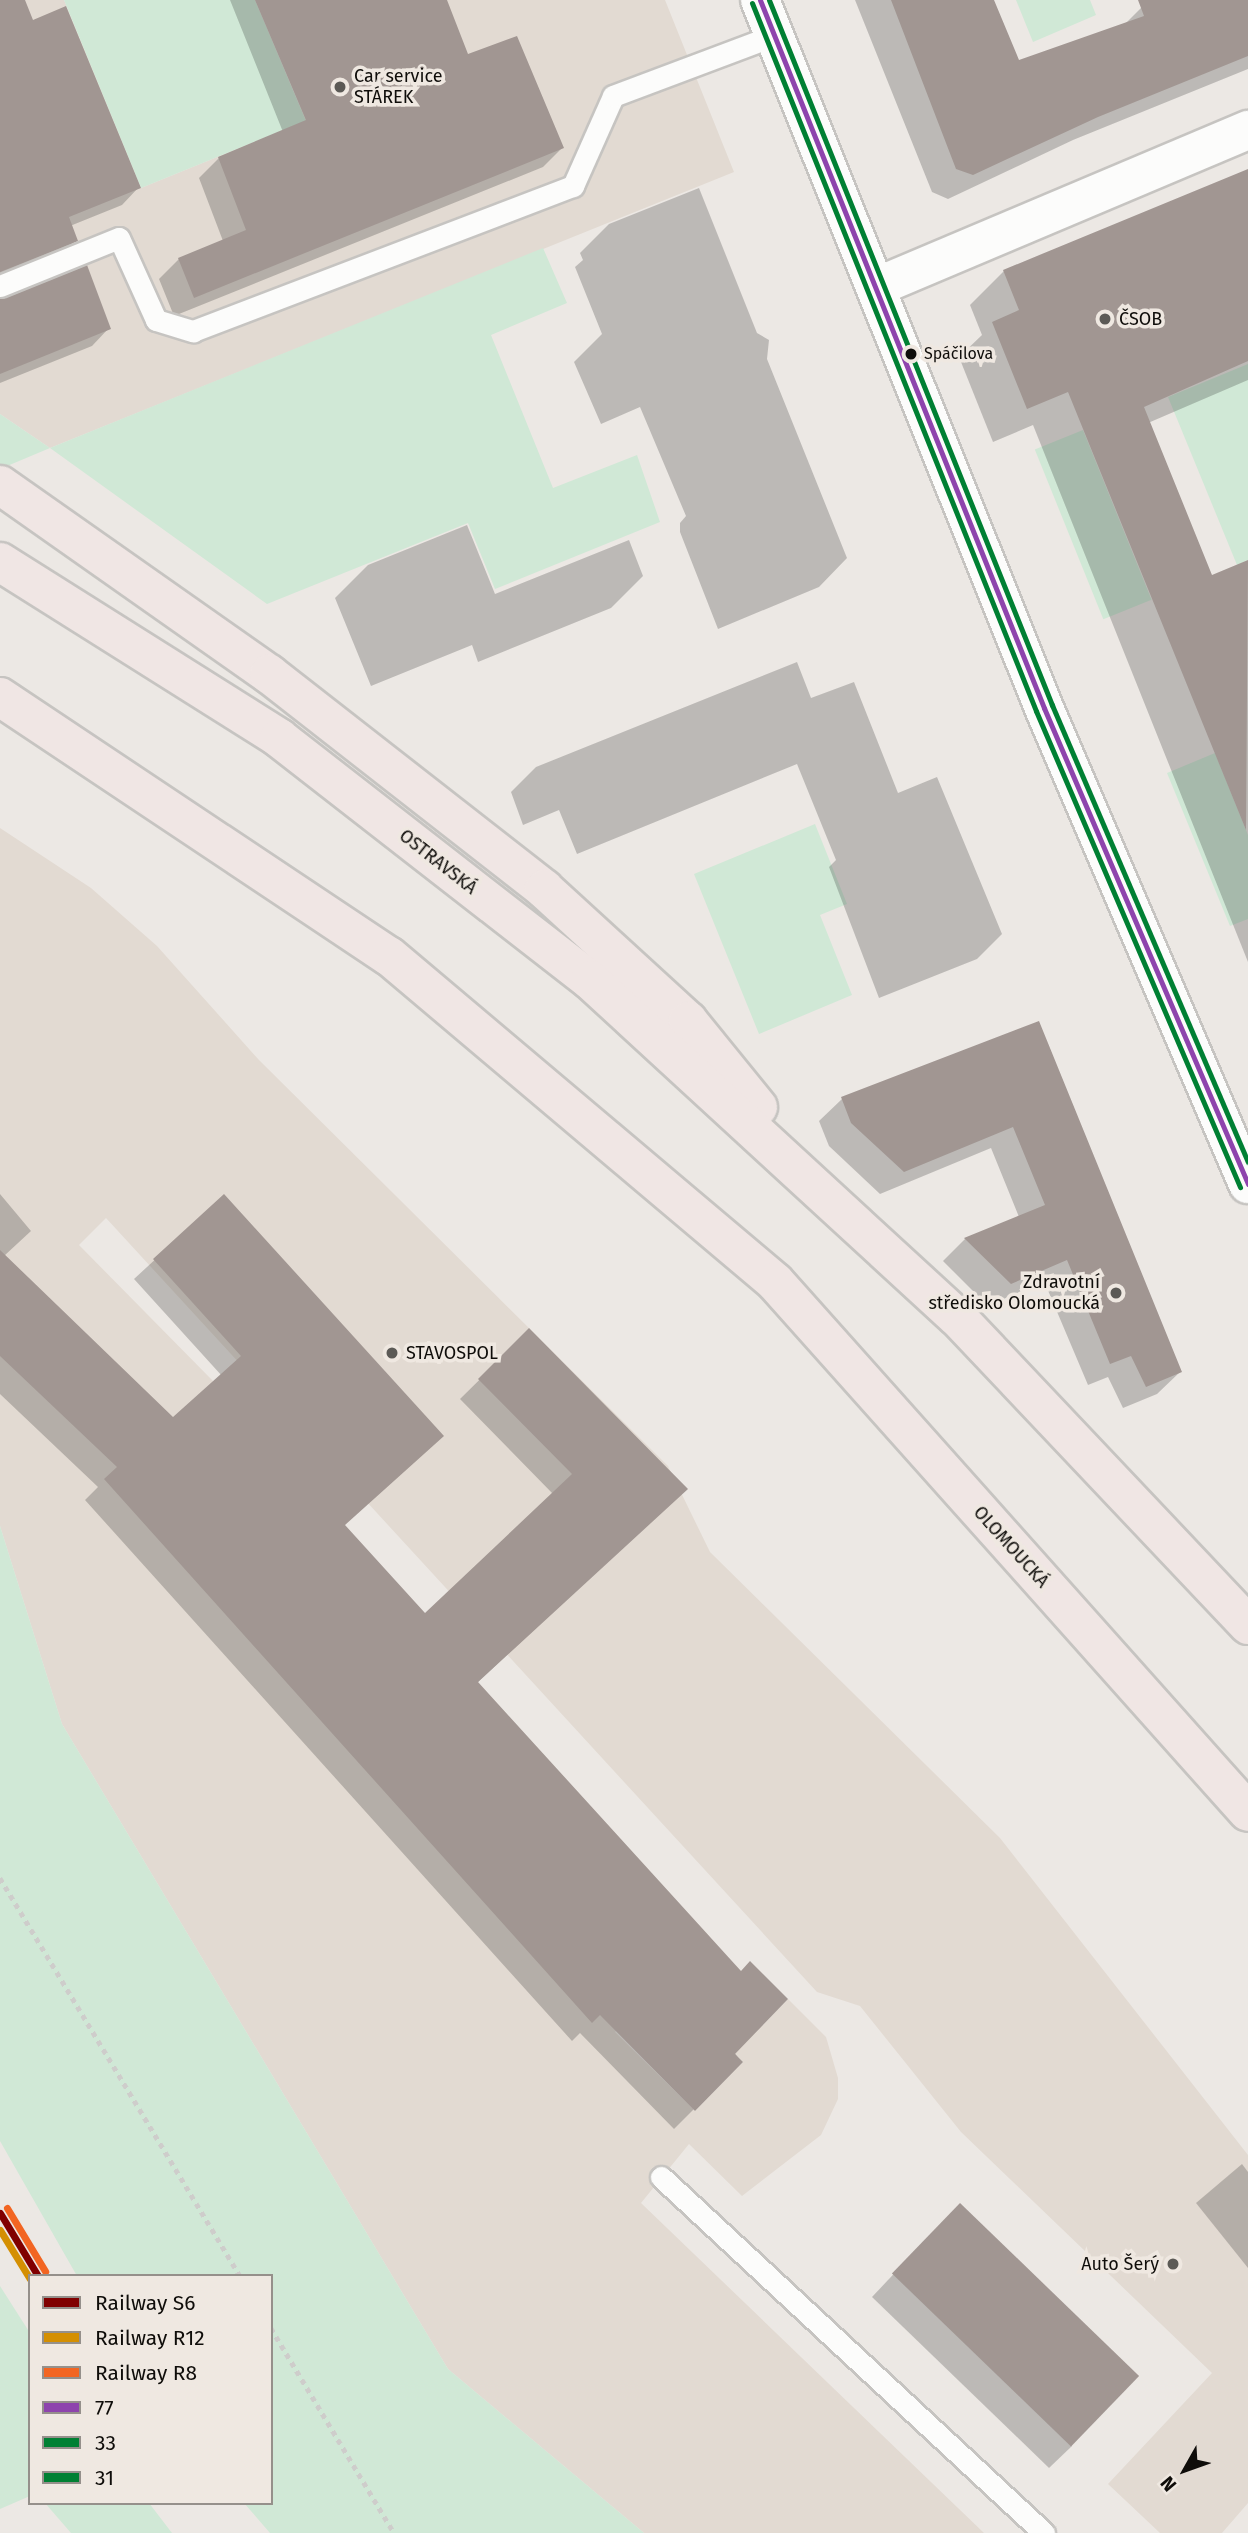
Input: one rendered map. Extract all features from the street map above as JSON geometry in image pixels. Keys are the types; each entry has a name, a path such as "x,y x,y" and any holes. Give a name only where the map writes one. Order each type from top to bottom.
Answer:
{"highway":[{"path":"0,485 269,674 544,889 688,1021 841,1209 957,1317 1248,1625"},
{"name":"OSTRAVSKÁ","path":"0,562 279,738 590,980 841,1209"},
{"name":"OLOMOUCKÁ","path":"0,697 389,956 775,1282 1248,1812"}],"main road":[{"path":"760,0 1044,708 1248,1184"},
{"path":"876,287 1248,130"}],"lane":[{"path":"0,286 119,238 156,320 193,331 573,186 613,96 775,36"},
{"path":"661,2177 1044,2533"}],"path":[{"path":"0,1878 239,2274"},
{"path":"273,2331 394,2533"}],"shaded area":[{"path":"0,0 64,0 141,188 306,121 257,0 665,0 734,172 50,448 0,414"},
{"path":"0,828 91,888 157,946 259,1060 668,1466 710,1552 1000,1838 1248,2155 1248,2503 1222,2533 1160,2533 1108,2484 1212,2373 961,2132 860,2006 817,1992 106,1218 79,1245 213,1381 446,1637 441,1642 709,1936 615,2032 695,2111 743,2062 704,2023 761,2027 788,1999 826,2037 838,2078 838,2099 821,2135 742,2196 689,2144 641,2203 984,2533 644,2533 448,2369 62,1724 0,1526"}],"green space":[{"path":"64,0 255,0 306,121 141,188"},
{"path":"1016,0 1090,0 1096,15 1033,42"},
{"path":"543,248 567,303 491,335 553,488 637,455 660,522 495,589 468,523 267,604 50,448"},
{"path":"1248,364 1248,560 1237,565 1168,397"},
{"path":"0,414 50,448 0,469"},
{"path":"1083,430 1152,600 1103,619 1035,449"},
{"path":"1215,753 1248,835 1248,919 1230,926 1167,773"},
{"path":"815,824 847,904 820,915 852,995 759,1034 694,874"},
{"path":"0,1526 62,1724 448,2369 644,2533 270,2533 246,2505 273,2505 273,2274 76,2274 0,2141"},
{"path":"0,2286 28,2330 28,2497 0,2509"},
{"path":"47,2505 151,2505 172,2533 71,2533"}],"building":[{"path":"0,0 25,0 33,20 66,6 141,188 69,217 78,241 0,272"},
{"path":"255,0 447,0 468,54 517,36 564,148 194,298 178,258 246,230 218,157 306,120"},
{"path":"891,0 994,0 1019,60 1144,16 1138,0 1248,0 1248,56 1098,117 973,175 956,169"},
{"path":"1248,169 1248,361 1144,407 1212,575 1248,560 1246,830 1068,392 1027,409 992,322 1019,310 1003,270"},
{"path":"87,265 111,329 0,374 0,299"},
{"path":"1039,1021 1182,1372 1146,1387 1131,1356 1110,1364 1067,1260 1011,1284 964,1238 1045,1205 1013,1127 904,1172 851,1123 841,1097"},
{"path":"224,1194 444,1436 345,1525 425,1613 572,1474 478,1379 529,1328 688,1489 478,1682 741,1971 750,1961 788,1999 735,2054 743,2062 695,2111 600,2015 592,2023 104,1479 117,1467 0,1356 0,1250 173,1417 241,1356 153,1259"},
{"path":"960,2203 1139,2376 1071,2446 892,2273"}],"rail line":[{"name":"R8","path":"7,2208 45,2271"},
{"name":"S6","path":"0,2213 37,2274"},
{"name":"R12","path":"0,2230 28,2276"}],"transit line":[{"name":"77","path":"760,0 1044,708 1248,1184"},
{"name":"31","path":"769,0 1052,705 1248,1162"},
{"name":"33","path":"752,3 1036,711 1240,1187"}],"place":[{"name":"Car service STÁREK","path":"340,87"},
{"name":"ČSOB","path":"1105,319"},
{"name":"Spáčilova","path":"911,354"},
{"name":"Zdravotní středisko Olomoucká","path":"1116,1293"},
{"name":"STAVOSPOL","path":"392,1353"},
{"name":"Auto Šerý","path":"1173,2264"}]}
